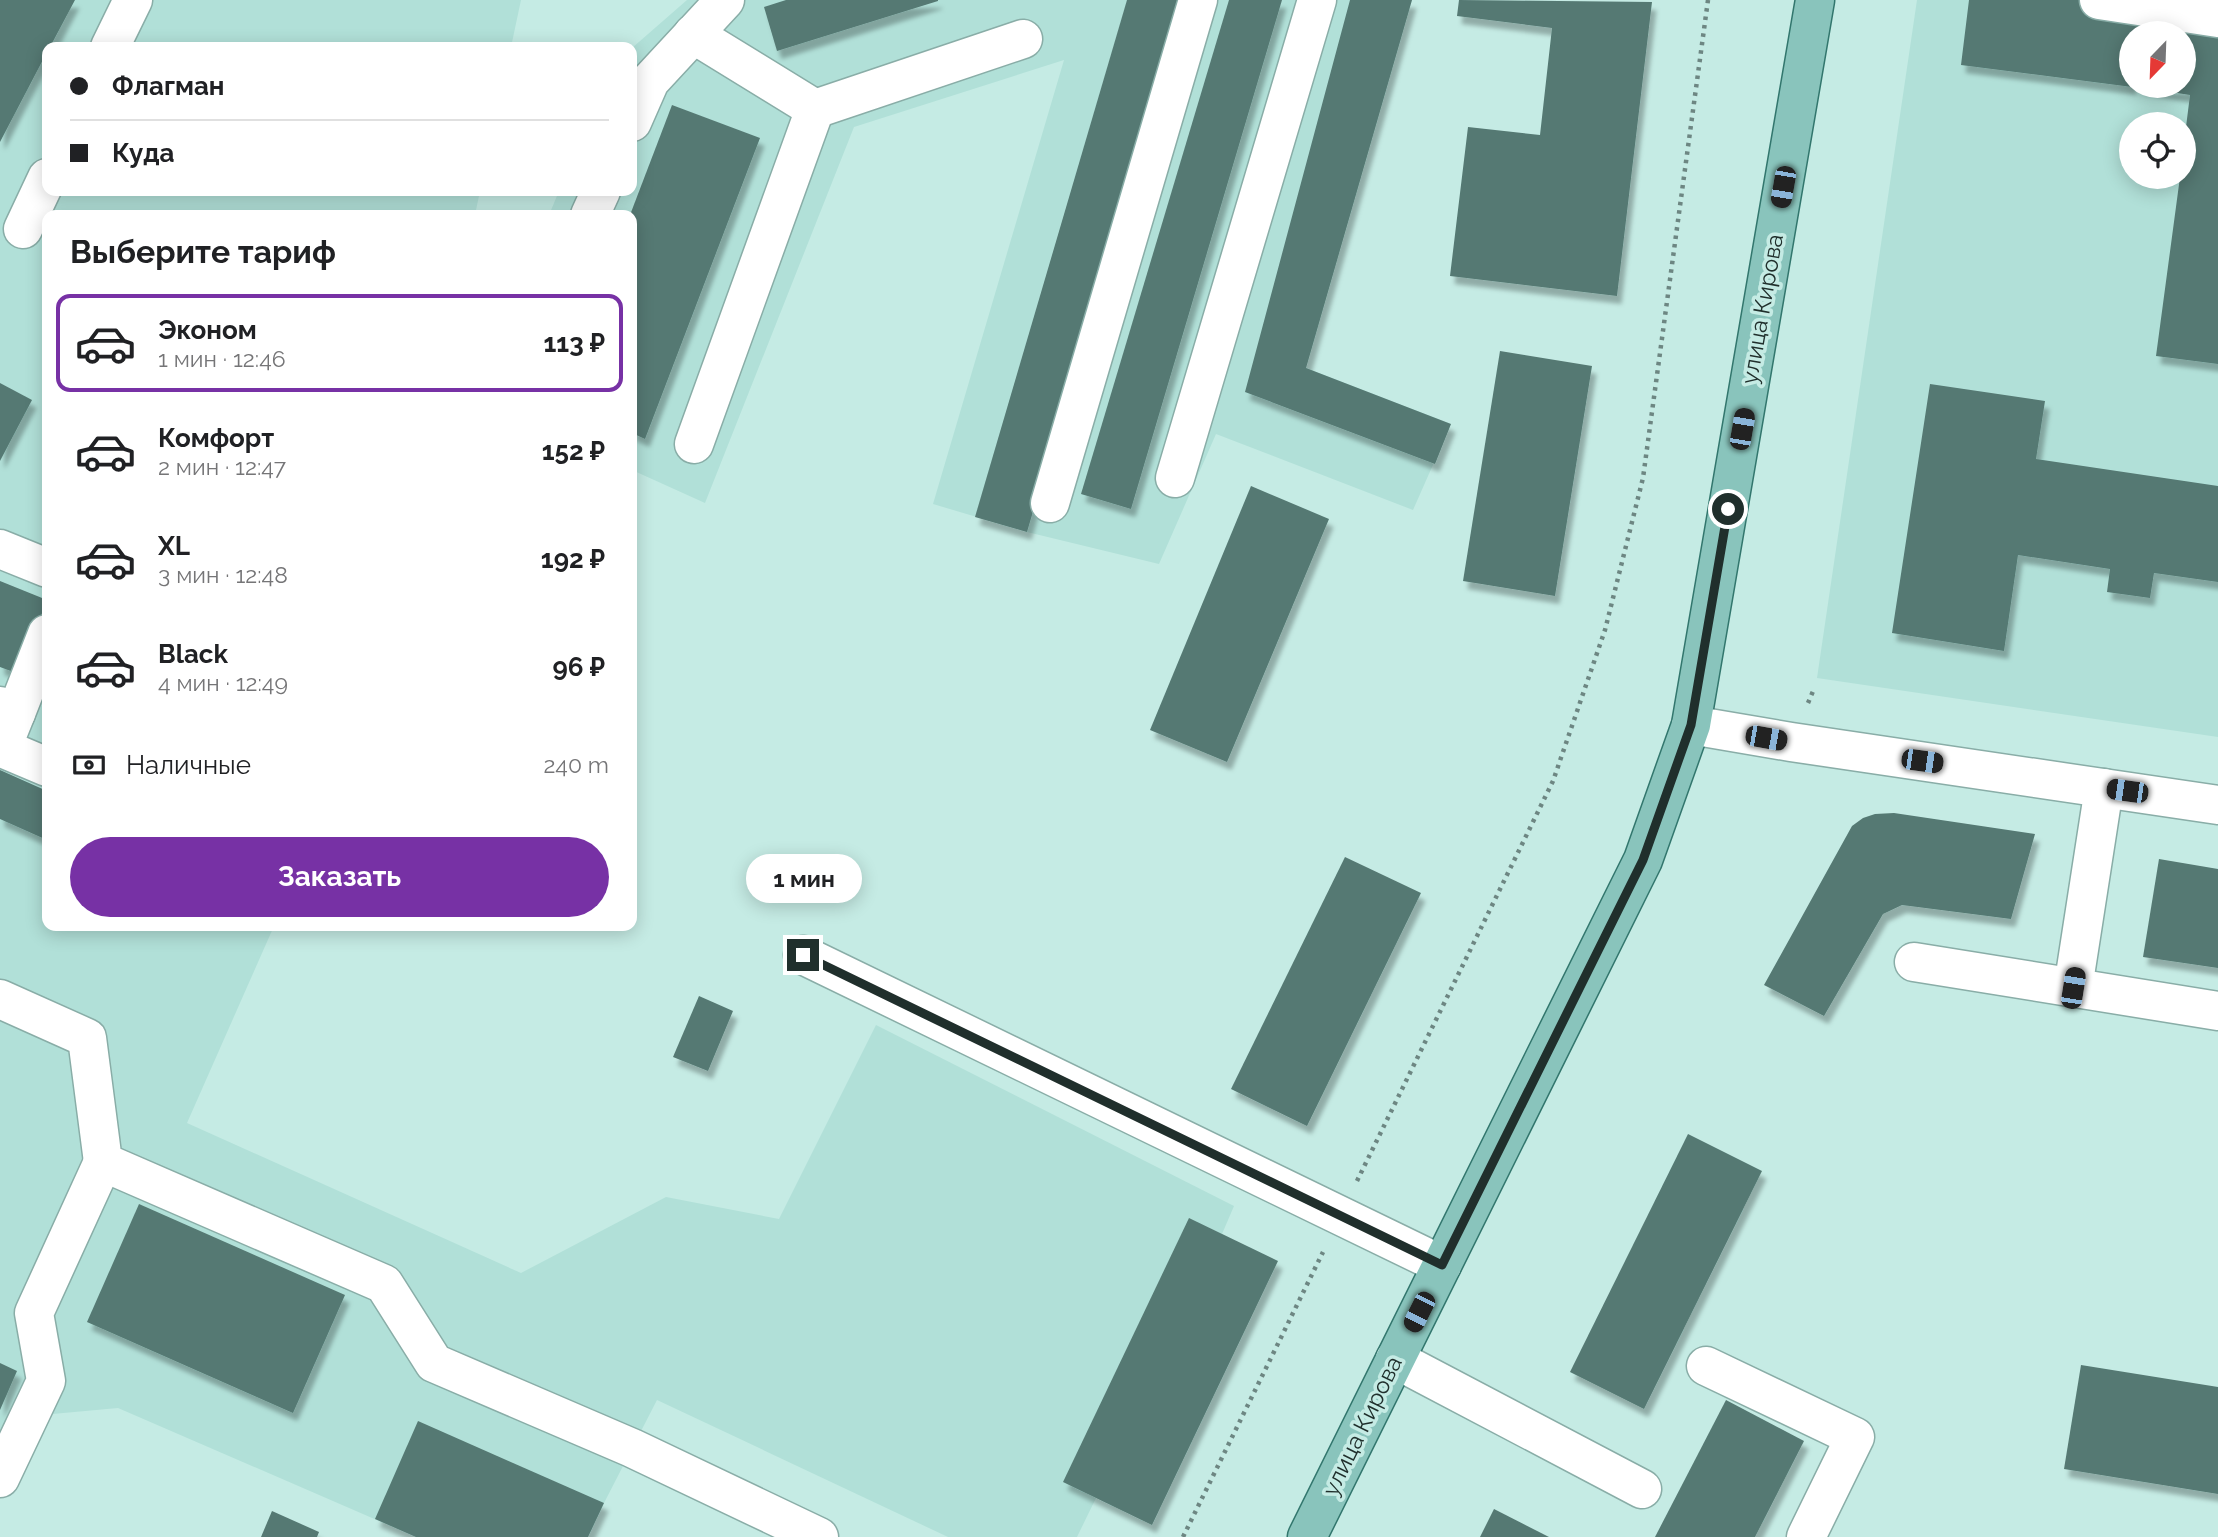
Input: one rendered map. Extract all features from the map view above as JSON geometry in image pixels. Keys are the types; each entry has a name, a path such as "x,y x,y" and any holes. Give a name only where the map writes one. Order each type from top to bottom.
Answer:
{"main road":[{"name":"улица Кирова","path":"1307,1537 1643,860 1691,725 1815,0"}],"street":[{"path":"112,42 133,0"},
{"path":"637,111 650,81 725,0"},
{"path":"1050,503 1198,0"},
{"path":"1175,478 1317,0"},
{"path":"2099,0 2218,18"},
{"path":"693,34 815,109"},
{"path":"815,109 1023,39"},
{"path":"694,444 815,109"},
{"path":"23,229 42,189"},
{"path":"0,549 42,566"},
{"path":"40,671 8,709 2,748 42,765"},
{"path":"1691,725 2218,805"},
{"path":"2073,988 2104,788"},
{"path":"803,955 1442,1265"},
{"path":"1914,962 2218,1011"},
{"path":"0,999 87,1038 103,1162 34,1313 46,1381 0,1478"},
{"path":"103,1162 384,1284 434,1363 632,1448 819,1537"},
{"path":"1395,1360 1642,1489"},
{"path":"1706,1366 1855,1437 1806,1537"}],"path":[{"path":"1183,1537 1553,781 1605,630 1643,478 1708,0"}],"shaded area":[{"path":"0,0 521,0 512,42 42,42 42,196 479,196 476,210 42,210 42,931 272,931 187,1123 521,1273 666,1197 779,1219 876,1025 1234,1206 1222,1234 1189,1219 1064,1481 1096,1498 1077,1537 948,1537 657,1400 588,1537 416,1537 118,1408 9,1418 0,1436"},
{"path":"687,0 1412,0 1306,368 1451,424 1413,510 1216,434 1159,564 1027,532 933,504 1064,60 854,127 705,503 637,472 637,210 551,210 557,196 637,196 637,44"},
{"path":"1917,0 2218,0 2218,737 1817,678"}],"building":[{"path":"0,0 75,0 53,42 42,42 42,62 0,142"},
{"path":"786,0 938,1 777,51 764,7"},
{"path":"1127,0 1183,0 1027,532 975,517"},
{"path":"1229,0 1282,0 1131,509 1081,494"},
{"path":"1350,0 1412,0 1306,368 1451,424 1435,464 1245,392"},
{"path":"1459,0 1652,2 1617,296 1450,276 1468,127 1540,135 1552,28 1457,16"},
{"path":"1969,0 2218,0 2218,364 2156,356 2178,189 2196,189 2196,112 2188,112 2190,98 2196,98 2196,21 2119,21 2119,85 1961,65"},
{"path":"672,105 760,138 645,439 637,435 637,210 632,210"},
{"path":"1500,351 1592,366 1555,596 1463,581"},
{"path":"0,383 32,400 0,461"},
{"path":"1930,384 2045,401 2036,459 2218,486 2218,582 2154,573 2150,598 2107,592 2110,569 2018,555 2004,651 1892,633"},
{"path":"1251,486 1329,519 1227,762 1150,730"},
{"path":"0,581 42,598 42,613 19,674 0,667"},
{"path":"0,770 42,789 42,838 0,819"},
{"path":"1894,813 2035,834 2011,919 1902,905 1883,914 1824,1016 1764,985 1852,826 1875,814"},
{"path":"1345,857 1421,893 1307,1126 1231,1089"},
{"path":"2159,859 2218,869 2218,968 2143,957"},
{"path":"699,996 733,1011 708,1071 673,1057"},
{"path":"1688,1134 1762,1171 1644,1409 1570,1372"},
{"path":"139,1204 345,1295 293,1413 87,1322"},
{"path":"1189,1218 1278,1261 1152,1525 1063,1482"},
{"path":"0,1363 17,1371 0,1410"},
{"path":"2081,1365 2218,1387 2218,1494 2064,1469"},
{"path":"1726,1400 1804,1441 1755,1537 1655,1537"},
{"path":"418,1421 604,1503 588,1537 416,1537 375,1519"},
{"path":"1494,1509 1549,1537 1480,1537"},
{"path":"272,1511 319,1532 317,1537 261,1537"}],"route":[{"path":"803,955 1442,1265 1643,860 1691,725 1728,509"}]}
